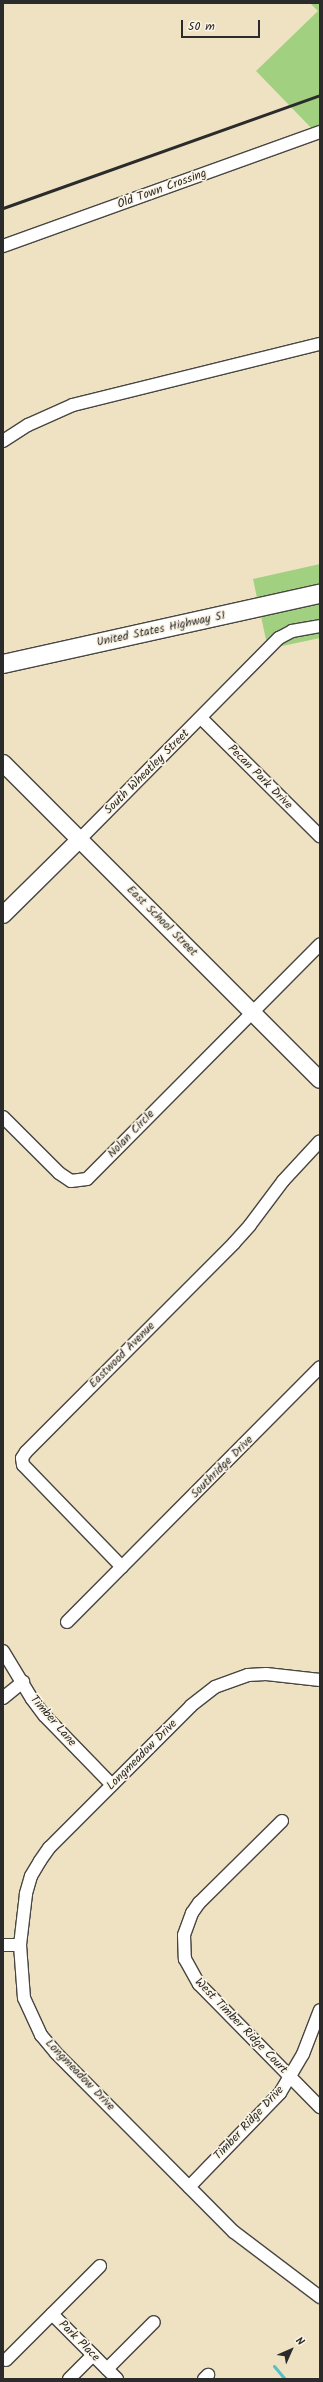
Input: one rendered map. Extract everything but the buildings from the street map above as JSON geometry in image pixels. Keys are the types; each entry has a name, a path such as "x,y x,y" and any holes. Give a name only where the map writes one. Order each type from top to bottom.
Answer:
{"main road":[{"name":"United States Highway 51","path":"3,664 320,594"}],"street":[{"name":"Old Town Crossing","path":"3,246 320,132"},
{"path":"3,441 28,425 73,405 320,344"},
{"name":"South Wheatley Street","path":"3,916 279,638 292,631 320,626"},
{"name":"Pecan Park Drive","path":"201,718 320,836"},
{"name":"East School Street","path":"3,763 320,1080"},
{"path":"252,1011 320,944"},
{"name":"Nolan Circle","path":"3,1117 59,1173 71,1181 87,1179 252,1011"},
{"name":"Eastwood Avenue","path":"122,1567 23,1465 22,1458 26,1452 234,1243 250,1225 283,1181 320,1141"},
{"name":"Southridge Drive","path":"67,1622 320,1367"},
{"name":"Timber Lane","path":"3,1651 49,1720 112,1784"},
{"name":"Longmeadow Drive","path":"320,1680 266,1674 248,1675 215,1687 191,1706 112,1784 40,1861 31,1876 26,1894 20,1945 24,1998 42,2035 234,2232 320,2297"},
{"path":"3,1698 23,1682"},
{"name":"West Timber Ridge Court","path":"282,1821 199,1903 186,1924 184,1947 190,1972 199,1984 320,2107"},
{"path":"3,1945 20,1945"},
{"name":"Timber Ridge Drive","path":"189,2187 262,2113 290,2078 320,2010"},
{"name":"Park Place","path":"6,2360 100,2266"},
{"name":"Park Place","path":"52,2314 117,2379"},
{"name":"Park Place","path":"106,2369 154,2322"},
{"path":"69,2379 92,2355"}],"green space":[{"path":"310,3 320,3 320,137 256,71 318,11"},
{"path":"320,564 320,638 268,649 253,579"}],"waterway":[{"path":"274,2366 285,2379"}],"railway":[{"path":"3,208 320,95"}]}
